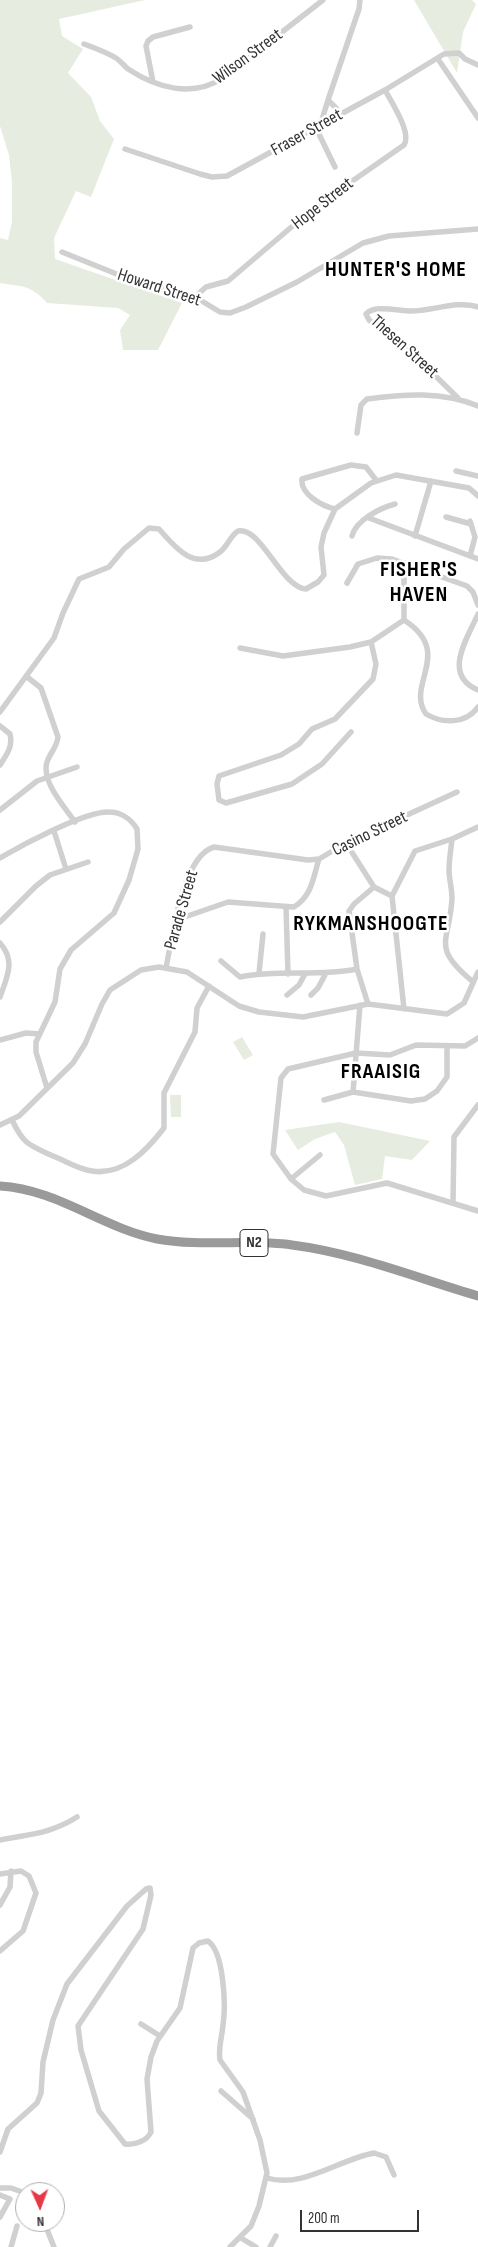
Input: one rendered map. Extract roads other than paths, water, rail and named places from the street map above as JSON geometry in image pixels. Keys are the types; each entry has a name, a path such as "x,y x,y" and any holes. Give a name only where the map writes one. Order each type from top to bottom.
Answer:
{"highway":[{"name":"N2","path":"0,1186 33,1191 111,1224 156,1239 195,1242 271,1243 306,1247 478,1296"}],"street":[{"name":"Wilson Street","path":"84,44 117,59 129,69 167,88 197,89 215,84 323,0"},
{"path":"335,167 318,127 359,9 360,0"},
{"path":"153,82 146,46 148,41 153,37 190,28"},
{"name":"Fraser Street","path":"125,150 200,174 220,176 242,170 386,90 449,52 456,52 478,65"},
{"path":"438,59 478,118"},
{"name":"Hope Street","path":"195,297 209,285 228,281 315,207 404,145 407,139 406,131 386,90"},
{"path":"328,100 342,114"},
{"name":"Howard Street","path":"62,252 119,275 195,297 223,313 234,312 297,282 363,243 389,236 478,229"},
{"name":"Thesen Street","path":"458,398 423,363 369,320 366,314 371,310 377,309 417,311 461,305 478,307"},
{"path":"357,433 361,405 366,399 421,395 458,398 478,406"},
{"path":"335,509 316,500 303,488 302,479 354,465 366,467 376,480"},
{"path":"456,471 477,476 470,488"},
{"path":"0,712 54,638 79,579 109,567 124,549 149,528 159,529 175,548 188,556 201,559 208,559 222,551 238,531 247,531 255,537 292,582 306,590 318,582 324,575 321,556 324,533 335,509 376,480 400,474 470,488 478,496"},
{"path":"415,536 432,481"},
{"path":"352,536 355,528 384,508 395,504"},
{"path":"446,517 471,523 475,537 470,556"},
{"path":"369,518 478,559"},
{"path":"347,583 353,570 364,561 386,558 466,586 473,592 478,605"},
{"path":"404,563 404,620"},
{"path":"478,614 459,656 458,666 462,679 478,690"},
{"path":"240,648 291,656 371,642 404,620"},
{"path":"404,620 420,632 427,647 427,669 421,698 426,714 441,720 456,720 468,717 478,707"},
{"path":"351,732 322,764 292,784 226,803 219,800 217,784 219,776 281,755 299,744 312,730 335,719 373,679 376,664 371,642"},
{"path":"26,676 41,688 58,737 58,743 46,766 50,786 75,822"},
{"path":"0,726 10,734 11,743 10,750 0,765"},
{"path":"0,810 30,785 76,767"},
{"name":"Casino Street","path":"286,908 294,907 306,898 319,859 346,843 457,792"},
{"path":"0,858 32,839 100,812 115,812 124,816 137,829 139,846 129,880 114,913 70,950 63,960 55,1002 36,1042 36,1052 47,1088"},
{"path":"404,1009 392,896 415,851 452,839 478,827"},
{"path":"54,831 66,869"},
{"path":"452,839 449,871 452,899 445,949 453,963 472,981"},
{"path":"346,843 374,887 392,896"},
{"name":"Parade Street","path":"166,968 188,875 196,860 209,848 214,847 308,860 319,859"},
{"path":"0,922 36,886 50,875 88,862"},
{"path":"368,1004 357,969 350,911 354,904 374,887"},
{"path":"176,920 228,902 286,908 288,974"},
{"path":"259,973 262,934"},
{"path":"0,943 10,956 10,964 0,997"},
{"path":"221,961 238,977 259,973 305,974 357,969"},
{"path":"0,1125 12,1120 26,1110 80,1053 110,990 141,970 159,967 188,972 239,1006 270,1014 313,1016 368,1004 439,1014 454,1012 467,998 472,981 478,972"},
{"path":"311,995 318,988 326,973"},
{"path":"287,995 299,985 305,974"},
{"path":"12,1120 26,1144 85,1170 103,1171 126,1165 135,1160 164,1128 164,1093 195,1032 196,1008 209,986"},
{"path":"353,1092 360,1005"},
{"path":"0,1040 26,1033 40,1034"},
{"path":"478,1038 465,1046 416,1045 385,1056 356,1053 319,1060 288,1069 283,1073 273,1149 278,1161 291,1179 304,1190 320,1196 382,1183 393,1184 478,1211"},
{"path":"324,1100 353,1092 411,1101 425,1099 437,1090 447,1076 448,1046"},
{"path":"453,1203 454,1137 478,1105"},
{"path":"291,1179 320,1155"},
{"path":"0,1840 53,1830 77,1818"},
{"path":"0,1905 10,1887 11,1871"},
{"path":"0,1874 21,1871 28,1876 34,1887 35,1899 23,1931 0,1951"},
{"path":"0,2152 8,2129 37,2102 41,2093 43,2062 53,2020 67,1984 128,1906 150,1888 152,1895 143,1929 78,2026 81,2050 99,2111 125,2144 134,2144 150,2135 147,2079 151,2058 160,2036 180,2008 193,1948 199,1943 208,1941 212,1944 218,1958 224,2004 220,2060 237,2080 253,2119 265,2158 267,2178 251,2226 230,2247"},
{"path":"141,2024 160,2036"},
{"path":"221,2091 253,2119"},
{"path":"267,2178 279,2181 293,2179 374,2153 386,2157 394,2175"},
{"path":"0,2188 15,2189"},
{"path":"0,2195 10,2199 0,2217"},
{"path":"10,2247 15,2232"},
{"path":"48,2232 54,2247"},
{"path":"270,2247 276,2236"},
{"path":"241,2238 256,2247"}],"district":[{"name":"HUNTER'S HOME","path":"396,270"},
{"name":"FISHER'S HAVEN","path":"419,582"},
{"name":"RYKMANSHOOGTE","path":"371,924"},
{"name":"FRAAISIG","path":"381,1072"}]}
